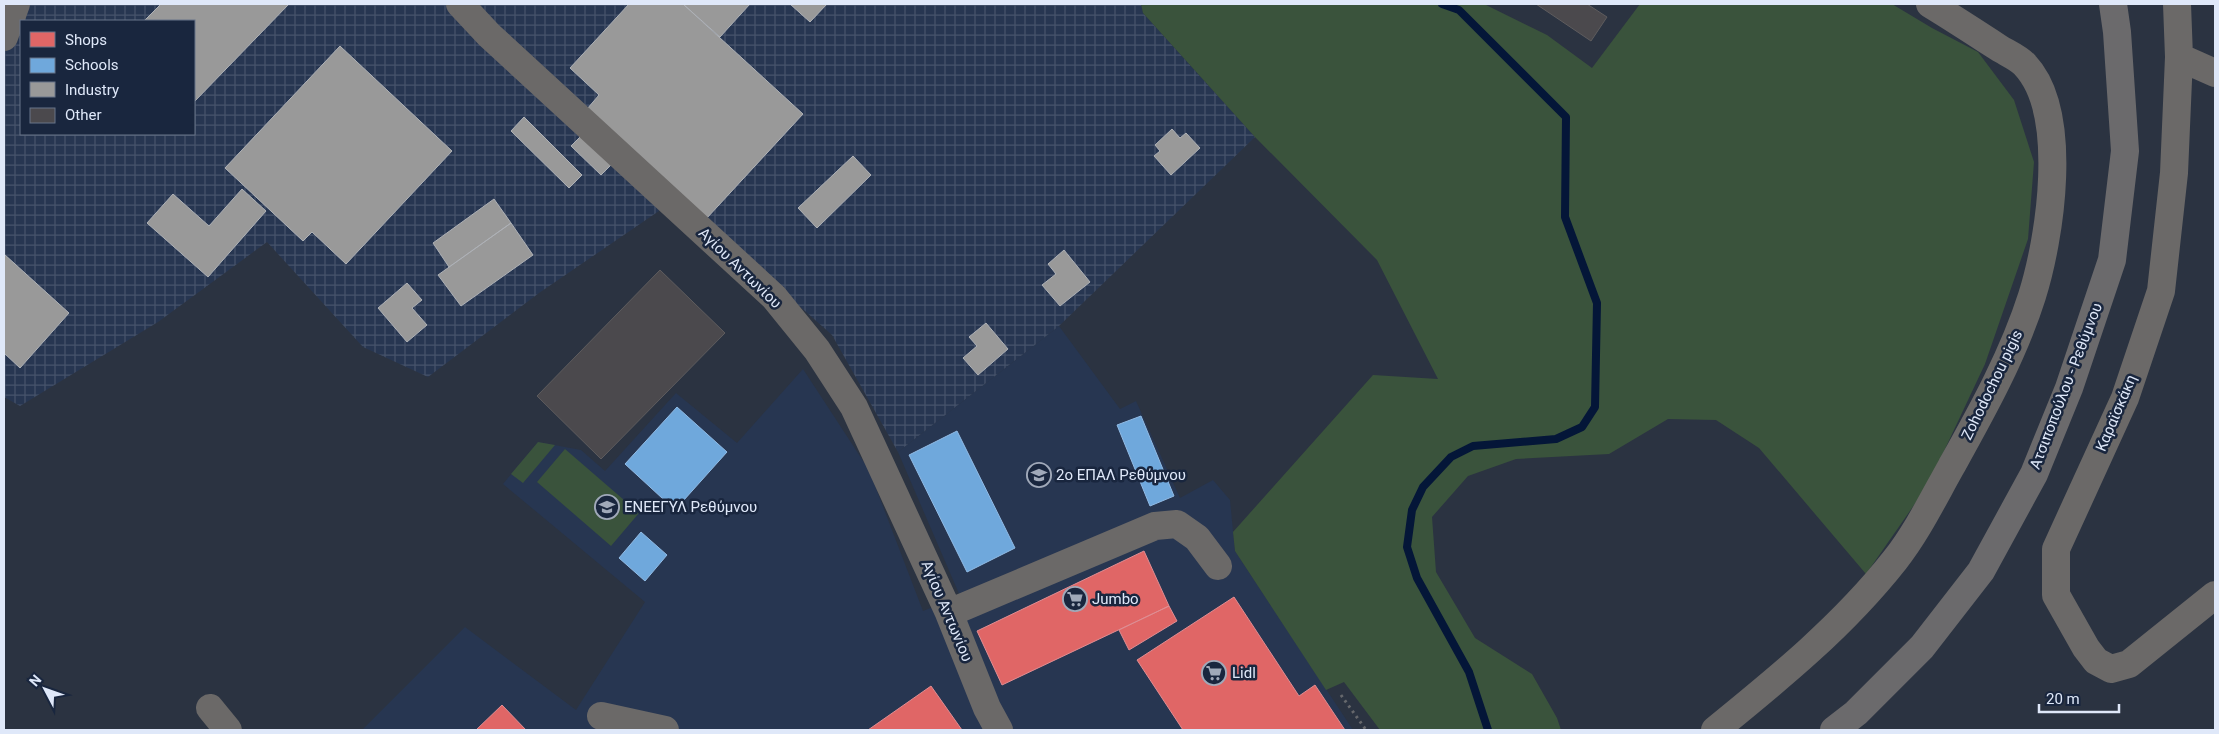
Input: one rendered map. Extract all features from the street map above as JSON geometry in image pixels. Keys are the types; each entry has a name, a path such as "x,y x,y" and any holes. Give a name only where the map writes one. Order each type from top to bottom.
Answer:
{"main road":[{"name":"Ατσιποπούλου - Ρεθύμνου","path":"1834,730 1856,713 1922,647 1981,571 2034,474 2069,388 2112,260 2124,151 2117,32 2113,4"}],"street":[{"path":"4,37 16,4"},
{"name":"Αγίου Αντωνίου","path":"460,4 489,35 774,297 817,350 854,407 949,613 987,708 999,730"},
{"name":"Zohodochou pigis","path":"1715,730 1804,657 1867,593 1896,559 1922,519 1970,432 2013,345 2032,296 2044,249 2053,149 2050,125 2043,99 2025,64 1930,4"},
{"name":"Καραϊσκάκη","path":"2177,4 2179,57 2174,173 2161,291 2125,398 2056,549 2056,595 2086,648 2096,661 2111,669 2129,664 2215,595"},
{"path":"2179,57 2215,73"},
{"path":"949,613 1155,526 1178,524 1197,538 1218,566"},
{"path":"210,708 228,730"},
{"path":"601,716 664,730"}],"path":[{"path":"1341,695 1366,730"}],"shaded area":[{"path":"4,4 1141,4 1143,13 1255,137 1059,326 898,452 832,335 678,198 539,293 428,377 363,347 267,242 158,322 20,406 4,397"},
{"path":"1059,326 1120,409 1136,401 1180,498 1213,480 1230,500 1235,551 1353,730 362,730 465,627 576,710 645,602 503,484 538,442 581,450 605,471 676,393 737,443 803,369 869,470 923,611 960,596 898,452"}],"green space":[{"path":"1141,4 1484,4 1547,35 1592,68 1640,4 1892,4 1978,52 2014,100 2034,162 2028,239 1985,364 1928,485 1866,574 1759,448 1716,420 1668,419 1609,454 1516,459 1468,476 1432,517 1436,572 1475,638 1532,674 1557,718 1561,730 1380,730 1344,682 1326,690 1235,551 1233,532 1373,375 1438,379 1377,260 1255,137 1143,13"},
{"path":"538,442 555,445 523,483 511,474"},
{"path":"565,449 639,513 611,546 537,482"}],"building: Shops":[{"path":"1144,551 1169,606 1002,685 977,631"},
{"name":"Lidl","path":"1234,597 1299,696 1315,685 1345,730 1183,730 1137,660"},
{"path":"1169,606 1177,621 1129,650 1119,630"},
{"path":"931,686 962,730 868,730"},
{"path":"502,705 526,730 476,730"}],"building: Schools":[{"path":"677,407 727,452 675,510 625,464"},
{"path":"1141,416 1174,496 1150,506 1117,425"},
{"path":"957,431 1015,548 967,572 909,455"},
{"path":"641,532 667,555 645,581 619,558"}],"building: Industry":[{"path":"161,4 289,4 195,101 195,20 145,20"},
{"path":"629,4 683,4 803,114 706,219 587,109 599,95 570,68"},
{"path":"683,4 750,4 720,37"},
{"path":"790,4 827,4 810,22"},
{"path":"340,46 452,151 346,264 312,232 303,241 225,168"},
{"path":"524,117 582,175 569,188 511,131"},
{"path":"1172,129 1180,138 1186,133 1200,148 1171,175 1154,156 1160,151 1155,145"},
{"path":"582,135 612,164 601,175 571,146"},
{"path":"853,156 871,175 817,228 798,208"},
{"path":"242,189 266,211 208,277 147,223 173,194 209,226"},
{"path":"494,199 511,223 449,267 433,243"},
{"path":"511,223 533,255 461,306 438,275"},
{"path":"1064,250 1090,282 1060,306 1042,285 1056,274 1048,264"},
{"path":"4,254 69,313 20,368 4,353"},
{"path":"407,283 422,300 412,308 427,325 407,342 378,308"},
{"path":"986,323 1008,349 978,375 963,358 977,346 969,337"}],"building: Other":[{"path":"1536,4 1587,4 1607,17 1591,41"},
{"path":"660,270 725,333 601,459 537,396"}],"waterway":[{"path":"1442,4 1459,10 1566,117 1565,217 1597,303 1595,407 1582,427 1556,439 1473,446 1451,457 1423,487 1412,510 1407,547 1417,578 1469,672 1488,730"}],"place":[{"name":"2ο ΕΠΑΛ Ρεθύμνου","path":"1039,475"},
{"name":"ΕΝΕΕΓΥΛ Ρεθύμνου","path":"607,507"},
{"name":"Jumbo","path":"1075,599"},
{"name":"Lidl","path":"1214,673"}]}
